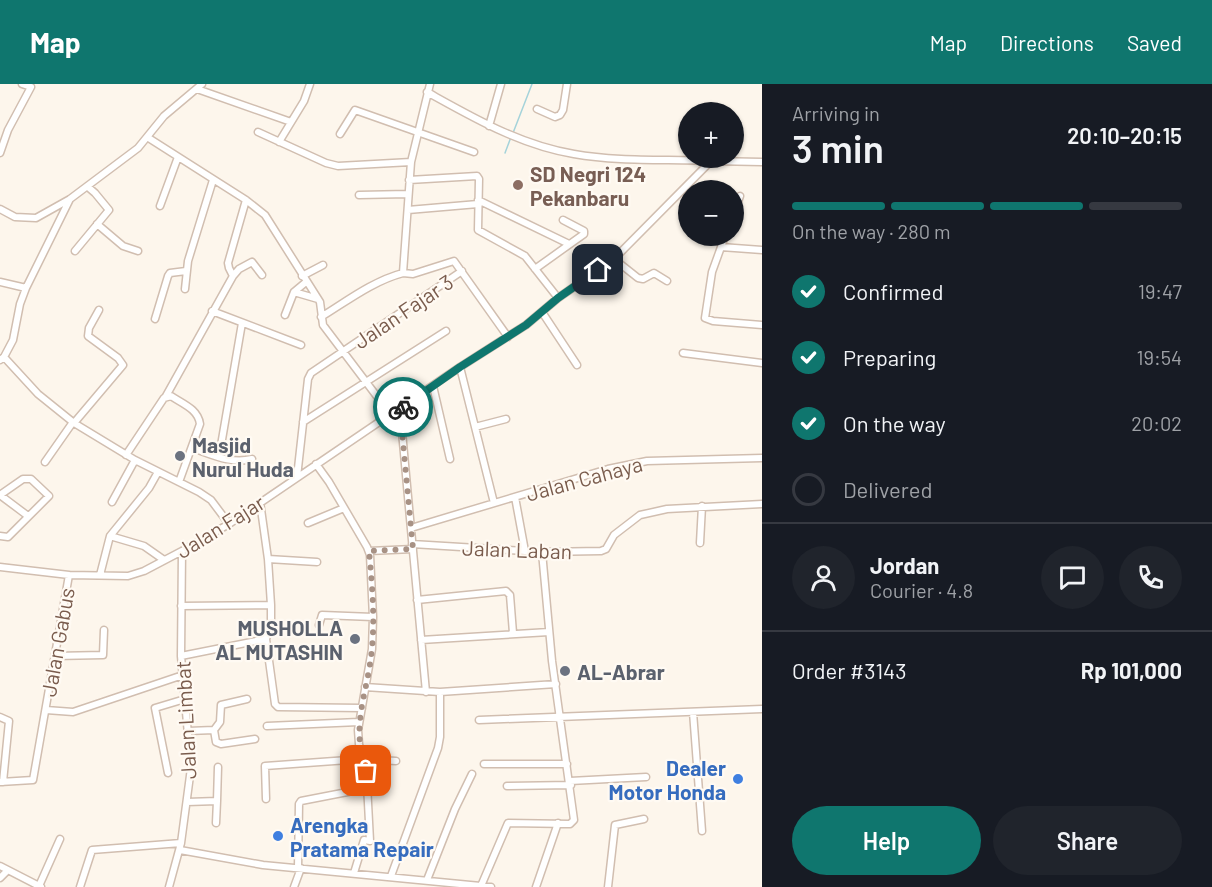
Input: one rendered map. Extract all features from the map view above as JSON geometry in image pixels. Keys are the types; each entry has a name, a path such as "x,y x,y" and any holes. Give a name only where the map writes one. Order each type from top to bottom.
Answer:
{"street":[{"path":"0,153 8,130 31,87 22,84"},
{"path":"279,142 304,101 310,84"},
{"path":"403,273 408,180 430,84"},
{"path":"489,126 501,84"},
{"path":"537,110 555,117 560,115 567,84"},
{"path":"0,209 15,217 36,218 70,199 138,148 165,116 199,86 291,122"},
{"path":"427,92 515,138 552,149 591,157 678,161"},
{"path":"340,134 355,110 474,152"},
{"path":"258,132 326,163 338,166 411,162"},
{"path":"147,137 246,200 265,215 318,299 323,325 344,350 364,382 391,416"},
{"path":"160,206 178,157"},
{"path":"744,162 762,162"},
{"name":"Jalan Fajar","path":"0,567 69,575 137,574 182,551 229,524 542,312 614,259 705,168"},
{"path":"408,180 476,175 479,179 478,230 525,256 558,298"},
{"path":"185,289 186,270 213,180"},
{"path":"75,251 108,212 108,208 88,187"},
{"path":"359,195 408,194"},
{"path":"70,199 20,304 13,340 2,358 38,394 73,422 126,455 211,500 229,524"},
{"path":"233,276 228,263 246,200"},
{"path":"408,210 478,202 568,244"},
{"path":"536,268 584,233 563,220"},
{"path":"97,224 123,246 138,251"},
{"path":"762,250 721,247 712,272 705,312 705,318 713,321 762,325"},
{"path":"614,259 638,278 643,279 654,273 667,281"},
{"path":"126,455 166,396 233,276 252,261 262,275"},
{"path":"321,317 388,277 403,273 413,274 454,261 507,337"},
{"path":"302,276 323,265"},
{"path":"155,319 168,276 170,273 186,270"},
{"name":"Jalan Fajar 3","path":"297,477 308,375 462,272"},
{"path":"0,282 27,288"},
{"path":"285,315 294,292 306,282"},
{"path":"294,292 318,299"},
{"path":"45,462 73,422 123,365 118,358 88,336 89,328 99,310"},
{"path":"212,311 301,345"},
{"path":"542,312 577,365"},
{"path":"219,457 242,323"},
{"path":"303,422 446,331"},
{"path":"683,353 762,363"},
{"path":"460,367 494,503"},
{"path":"434,386 450,459"},
{"path":"166,396 171,396 195,411 199,417 200,424 179,482"},
{"path":"400,410 426,692"},
{"path":"475,427 506,419"},
{"path":"192,447 240,462 252,459"},
{"name":"Jalan Cahaya","path":"411,528 609,469 647,460 762,458"},
{"path":"112,502 135,460"},
{"path":"316,464 323,472 369,551 373,617 372,649 359,722 359,744 368,788 370,841 364,840 354,873"},
{"path":"100,575 110,536 149,488 158,472"},
{"path":"8,537 49,496 31,479 23,479 0,495 28,516"},
{"path":"515,497 525,551"},
{"path":"260,502 268,559 271,624 266,639 276,706 362,708"},
{"name":"Jalan Laban","path":"369,551 412,547 542,552 601,551 606,549 614,535 640,515 702,506 762,504"},
{"path":"700,543 702,506"},
{"path":"308,523 344,508"},
{"path":"0,530 8,537"},
{"path":"0,536 8,537"},
{"path":"110,536 144,546 164,560"},
{"name":"Jalan Limbat","path":"169,887 181,847 191,768 181,656 182,551"},
{"path":"481,886 507,824 574,822 549,632 542,552"},
{"path":"268,559 317,562"},
{"name":"Jalan Gabus","path":"1,782 33,780 69,575"},
{"path":"417,600 506,591 510,595 513,633"},
{"path":"181,606 270,606"},
{"path":"319,626 322,615 373,617"},
{"path":"55,656 102,655 104,630"},
{"path":"421,640 549,632"},
{"path":"181,656 266,639"},
{"name":"Jalan Gabus","path":"46,710 73,712 183,675"},
{"path":"365,687 440,692 556,684"},
{"path":"391,876 438,748 440,692"},
{"path":"168,773 155,708 185,699"},
{"path":"247,699 221,705 220,722 214,730 217,744 255,739"},
{"path":"479,720 762,709"},
{"path":"693,712 702,831"},
{"path":"0,717 9,721 1,782"},
{"path":"267,726 359,722"},
{"path":"188,731 214,730"},
{"path":"266,799 265,766 362,759 396,761"},
{"path":"484,764 567,764"},
{"path":"216,823 218,767"},
{"path":"427,880 471,774"},
{"path":"507,786 646,777"},
{"path":"294,887 299,868 299,804 301,801 368,788"},
{"path":"187,802 217,801"},
{"path":"608,887 615,825 644,819"},
{"path":"536,887 558,824"},
{"path":"0,866 40,886 60,839"},
{"path":"80,887 92,850 181,847 263,864 491,887"},
{"path":"0,878 7,871"}],"waterway":[{"path":"513,133 532,84"},
{"path":"505,153 511,137"}],"way so far":[{"path":"366,771 358,730 372,649 373,617 369,551 413,549 400,410 403,407"}],"place":[{"name":"SD Negri 124 Pekanbaru","path":"518,185"},
{"name":"Masjid Nurul Huda","path":"180,456"},
{"name":"MUSHOLLA AL MUTASHIN","path":"355,639"},
{"name":"AL-Abrar","path":"565,671"},
{"name":"Dealer Motor Honda","path":"738,779"},
{"name":"Arengka Pratama Repair","path":"278,836"}],"route":[{"path":"403,407 526,325 558,298 598,270"}]}
